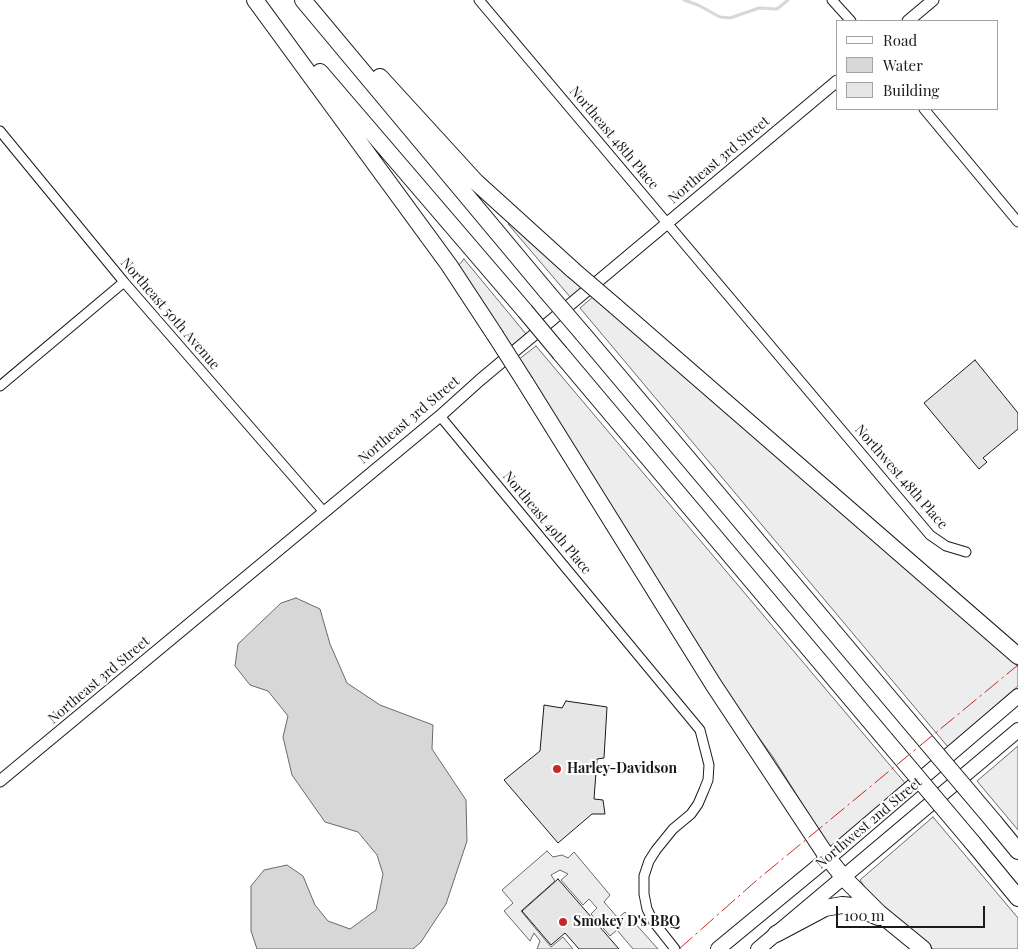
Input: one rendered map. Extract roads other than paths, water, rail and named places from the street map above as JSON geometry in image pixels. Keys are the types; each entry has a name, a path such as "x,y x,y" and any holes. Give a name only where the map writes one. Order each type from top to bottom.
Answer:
{"highway":[{"path":"256,0 525,311 1018,898"},
{"path":"256,0 444,257 525,382 713,684 828,858 844,878 879,913 923,949"},
{"path":"303,0 1018,851"},
{"path":"309,0 476,182 573,270 1018,656"},
{"path":"776,934 825,908 842,905 854,906 871,913 903,932"}],"main road":[{"name":"Northwest 2nd Street","path":"718,949 1018,696"},
{"name":"Northwest 2nd Street","path":"758,949 1018,730"}],"street":[{"name":"Northeast 48th Place","path":"480,0 823,408"},
{"path":"832,0 850,20"},
{"path":"909,20 933,0"},
{"name":"Northeast 3rd Street","path":"0,781 440,416 836,82"},
{"path":"925,110 1018,222"},
{"name":"Northeast 50th Avenue","path":"0,131 124,282 324,512"},
{"path":"0,386 124,282"},
{"name":"Northwest 48th Place","path":"823,408 930,535 946,546 966,552"},
{"name":"Northeast 49th Place","path":"440,416 700,730 709,765 708,780 698,804 691,814 673,829 656,850 644,876 644,894 647,909 675,949"}],"water":[{"path":"296,598 320,609 330,644 347,683 380,705 433,725 432,749 466,800 467,841 446,904 421,942 413,949 257,949 251,931 251,886 264,870 287,865 303,876 315,905 328,921 350,929 376,910 383,874 377,855 358,832 325,822 292,775 283,737 288,716 268,691 250,685 235,666 238,644 281,603"}],"waterway":[{"path":"684,0 720,17 730,18 759,8 777,9 788,0"}],"place":[{"name":"Harley-Davidson","path":"557,769"},
{"name":"Smokey D's BBQ","path":"563,922"}]}
